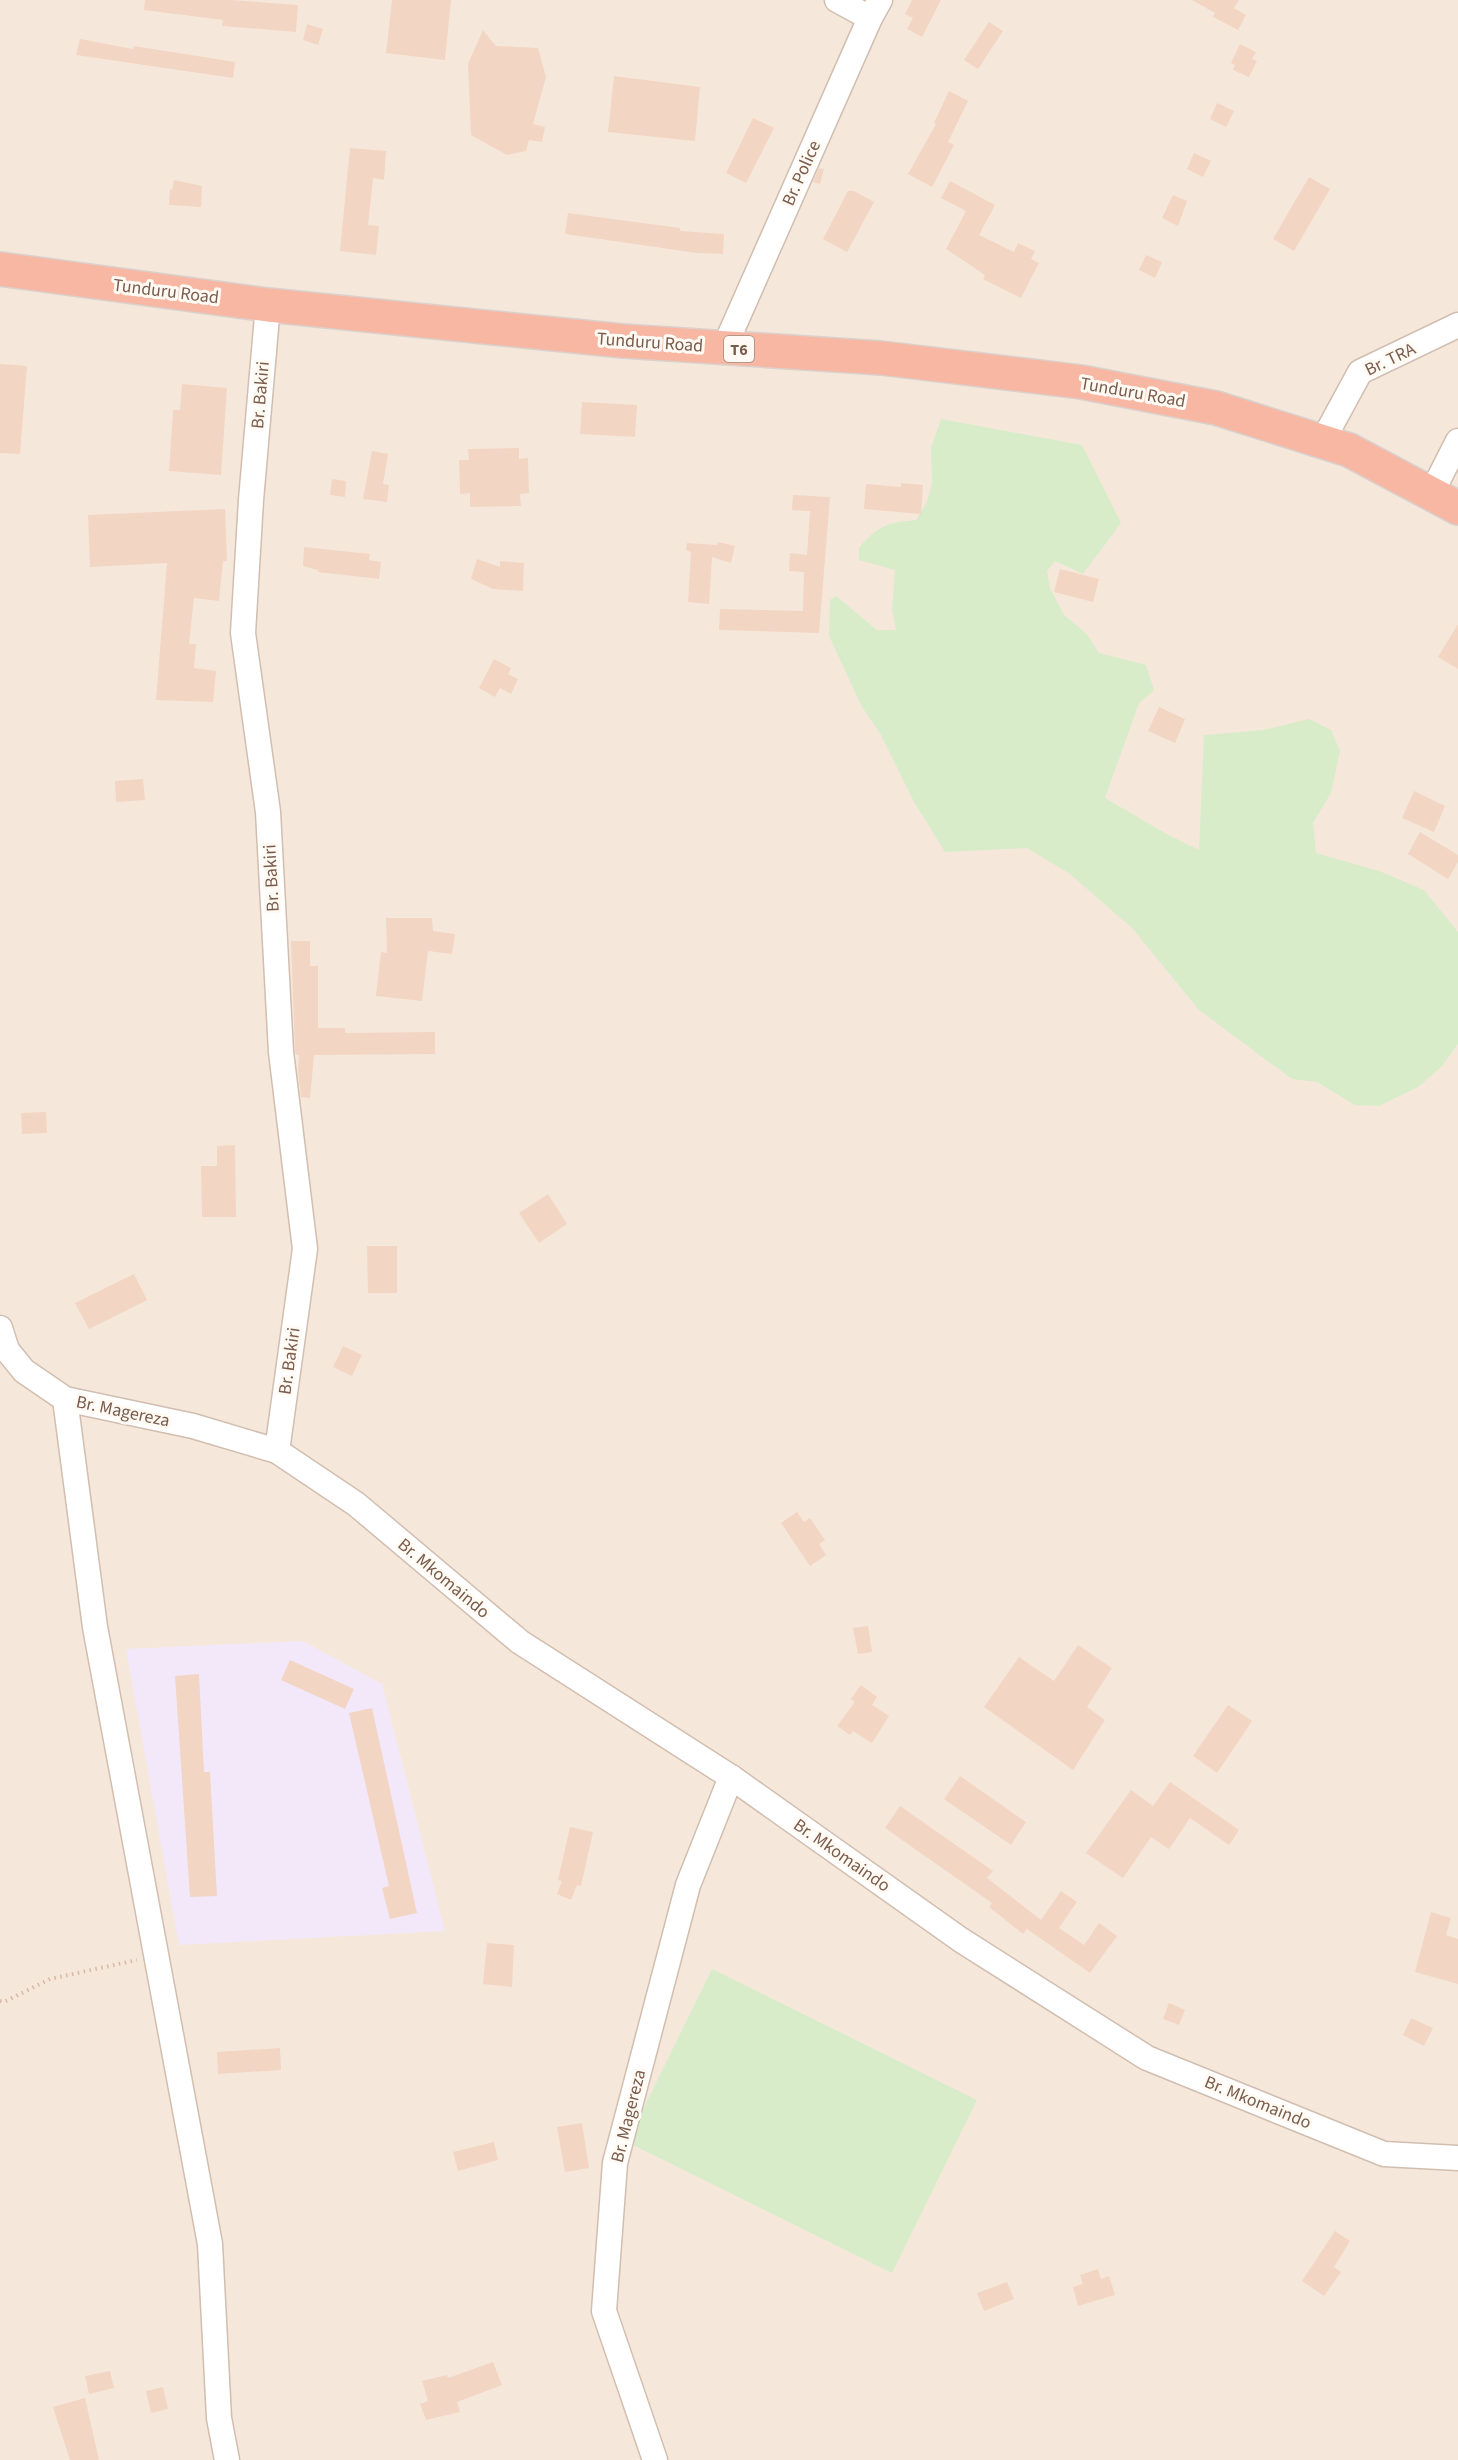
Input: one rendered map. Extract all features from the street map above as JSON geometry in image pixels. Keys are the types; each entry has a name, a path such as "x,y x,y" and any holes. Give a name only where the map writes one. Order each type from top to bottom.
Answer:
{"highway":[{"name":"Tunduru Road","path":"0,269 268,305 622,341 881,358 1081,382 1216,408 1349,450 1445,501"}],"street":[{"path":"837,0 875,9"},
{"name":"Br. Police","path":"724,348 875,9"},
{"name":"Br. Bakiri","path":"268,305 251,500 243,633 268,812 281,1052 305,1249 276,1451"},
{"name":"Br. TRA","path":"1322,442 1359,372 1458,325"},
{"path":"1445,501 1458,441"},
{"name":"Br. Magereza","path":"0,1328 7,1350 24,1371 65,1399 193,1426 276,1451"},
{"path":"0,1376 24,1371"},
{"path":"65,1399 95,1627 158,1955 210,2244 219,2418 227,2460"},
{"name":"Br. Mkomaindo","path":"276,1451 356,1504 520,1642 731,1777 961,1940 1148,2058 1384,2154 1458,2157"},
{"name":"Br. Magereza","path":"655,2460 604,2311 615,2163 688,1885 731,1777"}],"path":[{"path":"0,2001 50,1979 158,1955"}],"shaded area":[{"path":"0,0 1458,0 1458,2460 0,2460"},
{"path":"303,1641 382,1684 445,1931 179,1945 126,1649"}],"green space":[{"path":"941,419 1082,445 1121,523 1083,574 1055,561 1047,571 1050,588 1064,615 1086,633 1099,653 1146,665 1154,690 1139,703 1105,798 1199,850 1204,735 1264,730 1309,719 1331,730 1340,751 1331,793 1313,823 1316,853 1379,871 1424,890 1458,932 1458,1044 1442,1066 1418,1087 1379,1106 1355,1105 1317,1082 1292,1079 1199,1010 1132,928 1070,874 1027,848 945,852 914,802 881,735 862,707 829,636 830,600 836,596 877,630 896,630 892,610 895,570 859,560 859,548 884,526 916,520 927,502 932,483 931,448"},
{"path":"712,1969 977,2100 892,2273 627,2142"}],"building":[{"path":"145,0 231,0 298,5 296,32 222,26 223,20 144,10"},
{"path":"392,0 451,0 445,60 386,53"},
{"path":"912,0 941,0 922,37 907,29 913,18 905,14"},
{"path":"1192,0 1239,0 1234,8 1246,15 1238,30 1213,17 1215,13"},
{"path":"989,22 1003,31 978,69 964,60"},
{"path":"307,24 323,29 318,45 303,40"},
{"path":"483,30 496,46 538,48 546,77 533,124 545,127 542,142 529,140 526,151 507,155 471,135 468,64"},
{"path":"80,39 133,49 134,46 235,62 233,78 76,55"},
{"path":"1240,44 1256,52 1252,59 1257,61 1249,77 1233,70 1235,65 1231,63"},
{"path":"614,76 700,87 695,141 608,132"},
{"path":"949,91 968,101 948,142 954,145 932,187 908,174 936,124 934,123"},
{"path":"1217,103 1234,111 1226,127 1210,119"},
{"path":"753,118 774,128 746,183 726,173"},
{"path":"350,148 386,151 384,180 373,178 368,225 379,226 376,255 340,251"},
{"path":"1194,153 1211,161 1203,177 1187,169"},
{"path":"819,168 824,169 820,184 813,182"},
{"path":"1309,177 1330,189 1294,251 1273,239"},
{"path":"174,180 202,186 201,207 169,205 170,189 172,190"},
{"path":"950,181 995,205 979,235 1014,252 1018,243 1035,251 1031,259 1039,263 1021,298 983,279 985,275 946,249 966,211 941,198"},
{"path":"848,191 854,191 874,202 847,252 823,239"},
{"path":"1173,195 1187,201 1178,226 1162,218"},
{"path":"568,213 680,228 680,231 724,234 723,254 697,253 565,234"},
{"path":"1146,255 1162,262 1155,278 1139,270"},
{"path":"0,364 27,366 20,454 0,453"},
{"path":"182,384 227,388 221,475 169,471 173,410 180,410"},
{"path":"582,402 637,405 635,437 580,434"},
{"path":"519,448 519,459 528,458 529,493 520,494 521,506 470,507 470,493 460,494 459,460 469,460 468,449"},
{"path":"372,451 388,454 383,484 389,485 387,502 363,499"},
{"path":"332,479 346,481 345,497 330,495"},
{"path":"901,483 923,485 921,514 864,509 866,484 901,487"},
{"path":"793,495 830,497 819,633 719,630 720,609 803,611 804,572 789,571 790,553 807,555 810,511 792,510"},
{"path":"225,509 227,561 223,561 219,601 194,598 189,644 196,644 194,668 216,671 213,702 156,700 167,563 90,567 88,515"},
{"path":"718,542 735,546 731,563 712,557 709,604 688,602 691,552 686,550 687,543 717,545"},
{"path":"304,547 370,554 369,560 381,562 379,579 318,572 318,570 303,566"},
{"path":"477,559 500,567 500,561 524,563 523,591 493,589 471,579"},
{"path":"1060,569 1099,579 1093,602 1054,592"},
{"path":"1458,624 1458,669 1438,657"},
{"path":"494,659 511,668 508,674 518,679 511,694 500,688 495,697 479,688"},
{"path":"1159,707 1185,719 1175,743 1148,731"},
{"path":"143,779 145,800 116,802 115,781"},
{"path":"1414,791 1445,806 1434,832 1402,818"},
{"path":"1420,832 1458,855 1458,862 1448,879 1408,854"},
{"path":"386,918 432,918 433,931 455,934 452,954 428,951 422,1001 376,996 381,952 387,953"},
{"path":"291,941 310,941 310,966 318,966 318,1028 345,1028 345,1033 435,1032 435,1054 314,1055 310,1098 301,1097 299,1055 296,1055 295,1051"},
{"path":"46,1112 47,1133 22,1134 21,1113"},
{"path":"235,1145 236,1217 202,1217 201,1166 217,1166 217,1146"},
{"path":"548,1194 567,1224 539,1243 519,1213"},
{"path":"367,1246 397,1246 397,1293 368,1293"},
{"path":"134,1274 147,1300 89,1329 75,1303"},
{"path":"343,1346 362,1355 352,1376 333,1367"},
{"path":"797,1512 804,1522 810,1518 825,1540 819,1544 826,1555 810,1566 781,1523"},
{"path":"868,1626 872,1652 858,1654 853,1628"},
{"path":"1078,1645 1112,1668 1087,1707 1105,1720 1073,1770 984,1707 1019,1657 1054,1681"},
{"path":"290,1660 354,1689 345,1709 281,1680"},
{"path":"199,1674 204,1772 210,1772 217,1896 190,1897 175,1676"},
{"path":"861,1685 877,1697 872,1705 889,1716 872,1743 853,1731 850,1735 837,1726 855,1702 851,1699"},
{"path":"1228,1705 1252,1721 1217,1773 1193,1756"},
{"path":"372,1708 417,1913 390,1919 382,1888 389,1886 349,1713"},
{"path":"960,1776 1026,1822 1011,1845 944,1799"},
{"path":"1170,1782 1239,1830 1229,1845 1190,1818 1169,1849 1151,1837 1123,1878 1086,1853 1131,1790 1153,1806"},
{"path":"900,1806 993,1871 987,1878 1041,1920 1061,1891 1077,1902 1059,1928 1084,1945 1099,1923 1117,1936 1090,1973 1027,1929 1023,1934 989,1907 992,1903 885,1828"},
{"path":"570,1827 593,1832 581,1886 577,1885 571,1900 557,1894 562,1881 558,1880"},
{"path":"1431,1912 1451,1918 1446,1935 1458,1939 1458,1984 1415,1972"},
{"path":"487,1943 514,1945 512,1987 483,1984"},
{"path":"1169,2003 1185,2010 1179,2025 1163,2019"},
{"path":"1411,2018 1433,2028 1424,2046 1403,2035"},
{"path":"280,2048 281,2070 218,2074 217,2052"},
{"path":"582,2123 589,2168 565,2172 557,2127"},
{"path":"494,2142 498,2160 458,2171 453,2152"},
{"path":"1335,2231 1350,2241 1334,2267 1341,2272 1324,2296 1302,2281"},
{"path":"1098,2269 1101,2279 1109,2276 1115,2295 1078,2306 1073,2287 1083,2284 1080,2275"},
{"path":"1007,2282 1014,2299 984,2311 977,2293"},
{"path":"493,2362 502,2385 457,2402 460,2412 426,2420 420,2404 428,2401 422,2381 447,2375 448,2378"},
{"path":"110,2371 114,2388 89,2394 85,2376"},
{"path":"163,2387 168,2409 151,2413 146,2391"},
{"path":"85,2398 99,2460 70,2460 53,2407"}]}
